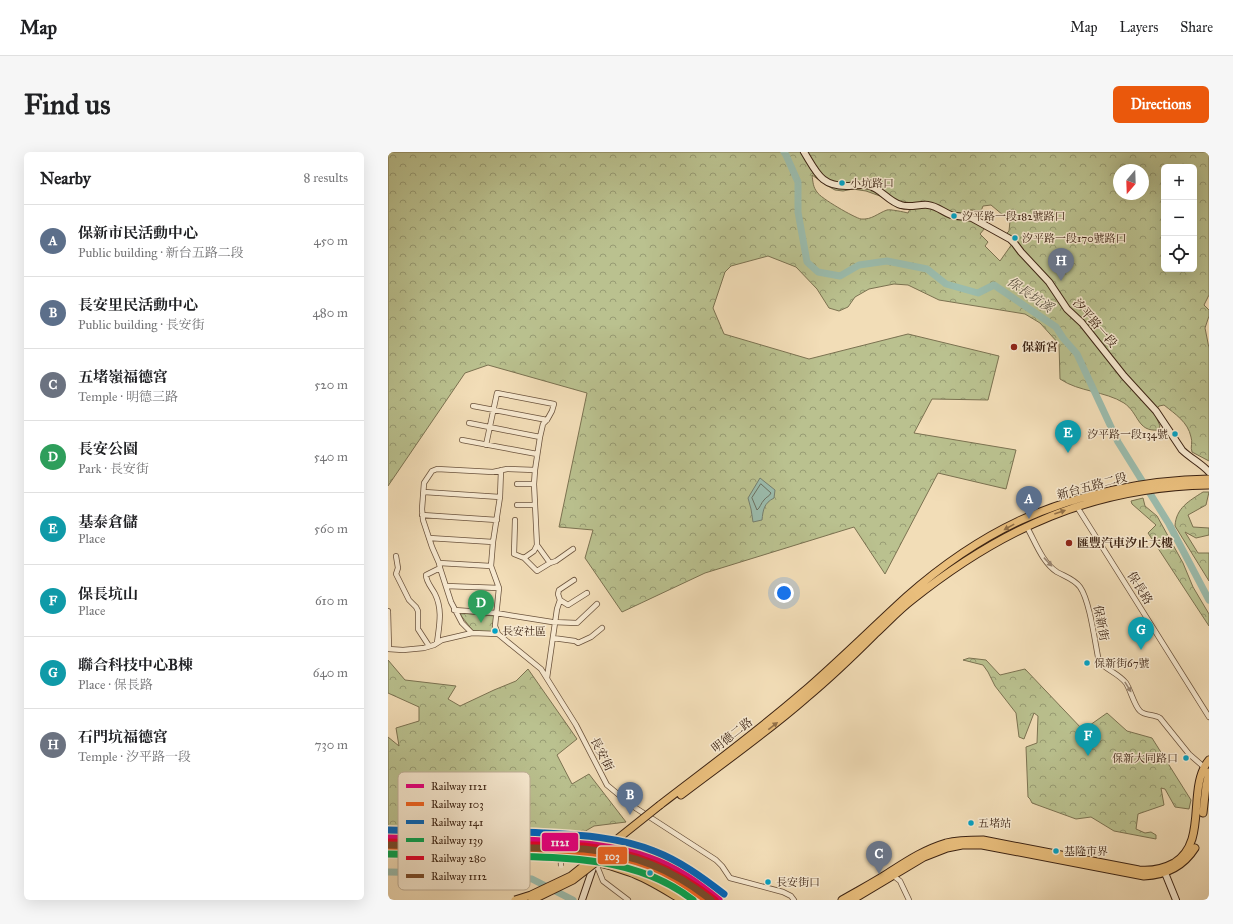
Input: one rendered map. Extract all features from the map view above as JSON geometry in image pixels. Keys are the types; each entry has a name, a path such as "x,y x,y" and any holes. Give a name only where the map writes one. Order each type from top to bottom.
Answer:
{"main road":[{"name":"新台五路二段","path":"949,568 976,545 1020,521 1068,503 1128,487 1167,481 1209,479"},
{"name":"新台五路二段","path":"949,568 1021,528 1062,511 1127,493 1187,485 1209,485"},
{"name":"明德二路","path":"532,900 573,880 662,806 797,698 907,597 949,568"},
{"path":"852,900 901,868 947,848 962,845 982,845 1033,852 1138,875 1154,875 1181,865 1190,857 1196,848 1202,826 1209,760"},
{"name":"明德二路","path":"515,900 531,895 571,876 662,806"},
{"path":"388,850 398,851"},
{"path":"530,854 547,854 622,864 633,868 691,900"},
{"path":"595,861 631,872 682,900"},
{"path":"842,900 891,874"}],"street":[{"name":"汐平路一段","path":"804,152 821,178 832,185 870,186 886,195 893,202 905,206 930,205 952,216 966,216 1010,239 1049,282 1067,309 1082,324 1124,376 1156,411 1182,450 1209,472"},
{"path":"486,445 497,393 554,404 547,420 543,424 537,454 534,484 536,545 534,551 524,558"},
{"path":"473,406 547,420"},
{"path":"469,423 540,437"},
{"path":"462,440 537,454"},
{"path":"472,633 462,623 454,610 429,538 422,515 424,483 432,471 437,469 493,472 501,470 535,470"},
{"path":"388,611 388,649 403,650 429,646 442,640 472,633 498,634 495,626 499,588 491,566 500,497 501,470"},
{"path":"517,484 534,484"},
{"path":"424,492 500,497"},
{"path":"517,505 535,505"},
{"name":"保長路","path":"1079,510 1209,717"},
{"path":"422,515 496,520"},
{"path":"515,520 514,554 524,558 537,571 550,562 556,562 573,549"},
{"name":"保新街","path":"1028,529 1045,560 1057,572 1076,581 1084,595 1099,662 1125,683 1139,710 1144,714 1155,715 1160,718 1189,754 1207,770"},
{"path":"429,538 493,542"},
{"path":"536,545 550,562"},
{"path":"396,556 398,568 396,574 409,600 418,611 418,629 429,646"},
{"path":"437,643 441,617 440,608 436,594 426,578 426,575 439,566 491,566"},
{"path":"547,678 557,608 560,600 558,594 559,590 574,580"},
{"path":"446,586 499,588"},
{"path":"560,600 568,605 587,593"},
{"path":"454,610 496,613 556,622 577,623 597,604"},
{"path":"553,638 575,641 578,643 591,637 602,628"},
{"name":"長安街","path":"498,634 541,669 576,725 607,785 631,806 716,860 730,878 784,892 791,896 794,900"},
{"path":"560,843 561,866"},
{"path":"586,900 595,861"},
{"path":"595,861 603,881 628,900"},
{"path":"900,881 901,868"},
{"path":"1164,871 1176,900"},
{"path":"891,874 900,881 909,900"},
{"path":"582,900 591,881"}],"green space":[{"path":"388,152 1209,152 1209,295 1204,305 1209,310 1209,316 1205,328 1209,348 1209,461 1192,452 1192,439 1187,427 1164,405 1159,406 1154,412 1160,426 1158,430 1151,430 1142,425 1129,407 1117,399 1075,387 1060,379 1059,344 1040,323 1025,314 939,300 908,285 894,284 869,289 855,297 848,307 839,311 829,308 817,289 796,267 768,256 731,266 725,272 713,308 724,334 809,359 908,334 999,356 988,400 932,399 914,433 1016,450 1006,489 938,473 885,574 854,527 705,573 622,612 585,558 593,530 559,527 587,393 488,365 465,373 388,486","holes":["812,175 835,190 843,191 853,189 866,191 880,196 893,204 910,209 908,213 887,210 872,217 861,219 824,199 817,192 813,184","991,205 1010,221 1009,231 1003,237 1012,244 1000,261 985,246 988,242 980,234 985,228 968,219 970,210 981,211 983,206"]},
{"path":"1203,492 1209,492 1206,505 1188,515 1193,527 1209,528 1209,535 1196,538 1185,532 1198,553 1209,553 1209,581 1175,526 1178,514 1184,506"},
{"path":"1143,498 1145,506 1157,516 1183,563 1193,587 1209,614 1209,626 1148,533 1156,525 1132,504 1131,501"},
{"path":"459,613 495,616 494,632 473,631"},
{"path":"969,658 986,660 1000,675 1025,669 1083,730 1107,713 1127,731 1152,738 1191,800 1189,809 1175,807 1165,789 1161,788 1164,805 1138,814 1136,829 1145,833 1151,832 1156,835 1156,839 1114,831 1091,817 1076,819 1032,803 1028,797 1026,747 1037,743 1038,716 1034,713 1024,739 1019,737 1016,713 995,686 983,665 963,660"},
{"path":"388,660 405,680 456,686 448,699 460,706 516,681 528,669 577,739 557,755 572,784 589,774 626,822 594,826 577,836 530,836 530,772 398,772 398,833 388,833 388,737 399,746 396,728 419,721 419,707 388,693"}],"water":[{"path":"760,478 775,490 774,498 768,502 765,507 762,520 753,522 748,498"}],"waterway":[{"name":"保長坑溪","path":"784,152 798,182 798,212 807,262 818,272 840,276 859,265 887,261 927,269 946,284 978,293 994,285 1056,327 1063,338 1077,354 1118,442 1169,524 1209,600"},
{"path":"388,872 398,872"},
{"path":"530,879 573,900"}],"rail line":[{"name":"141","path":"388,830 398,830"},
{"name":"141","path":"530,832 585,836 641,846 682,865 724,894"},
{"name":"1121","path":"388,838 398,838"},
{"name":"1121","path":"530,840 597,845 637,854 660,862 678,871 719,900"},
{"name":"280","path":"388,842 398,842"},
{"name":"1112","path":"388,845 398,845"},
{"name":"280","path":"530,845 584,846 620,852 637,857 669,870 715,900"},
{"name":"103","path":"388,846 398,846"},
{"name":"103","path":"530,848 597,853 624,858 657,869 679,881 706,900"},
{"name":"1112","path":"530,848 584,849 602,851 636,859 682,880 711,900"},
{"name":"139","path":"388,854 398,854"},
{"name":"139","path":"530,856 575,859 625,867 649,875 672,886 693,900"}],"place":[{"name":"小坑路口","path":"842,183"},
{"name":"汐平路一段182號路口","path":"954,216"},
{"name":"汐平路一段170號路口","path":"1015,238"},
{"name":"石門坑福德宮","path":"1061,281"},
{"name":"保新宮","path":"1014,347"},
{"name":"汐平路一段134號","path":"1175,434"},
{"name":"基泰倉儲","path":"1068,453"},
{"name":"保新市民活動中心","path":"1029,519"},
{"name":"匯豐汽車汐止大樓","path":"1069,543"},
{"name":"長安公園","path":"481,623"},
{"name":"長安社區","path":"495,631"},
{"name":"聯合科技中心B棟","path":"1141,650"},
{"name":"保新街67號","path":"1087,663"},
{"name":"保長坑山","path":"1088,756"},
{"name":"保新大同路口","path":"1186,758"},
{"name":"長安里民活動中心","path":"630,815"},
{"name":"五堵站","path":"971,823"},
{"name":"基隆市界","path":"1056,851"},
{"name":"五堵嶺福德宮","path":"879,874"},
{"name":"長安街口","path":"768,882"}]}
